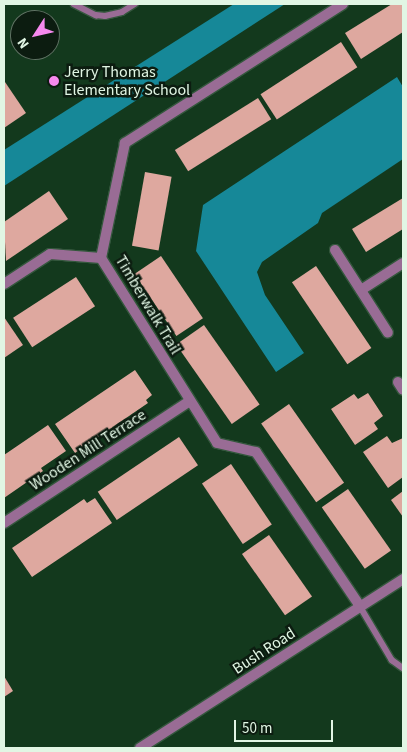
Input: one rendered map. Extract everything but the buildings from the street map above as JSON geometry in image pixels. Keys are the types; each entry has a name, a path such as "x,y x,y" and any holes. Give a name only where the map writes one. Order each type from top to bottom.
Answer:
{"street":[{"name":"Timberwalk Trail","path":"343,4 125,143 101,258 188,402 217,444 256,452 360,606"},
{"path":"334,250 388,333"},
{"path":"4,284 50,254 101,258"},
{"path":"361,290 403,263"},
{"name":"Wooden Mill Terrace","path":"4,524 188,402"},
{"name":"Bush Road","path":"140,748 403,579"}],"lane":[{"path":"74,4 96,15 106,16 122,12 135,4"},
{"path":"360,606 392,660 403,668"}],"water":[{"path":"234,4 285,4 4,186 4,150"},
{"path":"397,77 403,87 403,159 322,213 318,223 262,262 257,272 265,295 304,353 276,372 196,251 203,205"}],"place":[{"name":"Jerry Thomas Elementary School","path":"54,81"}]}
